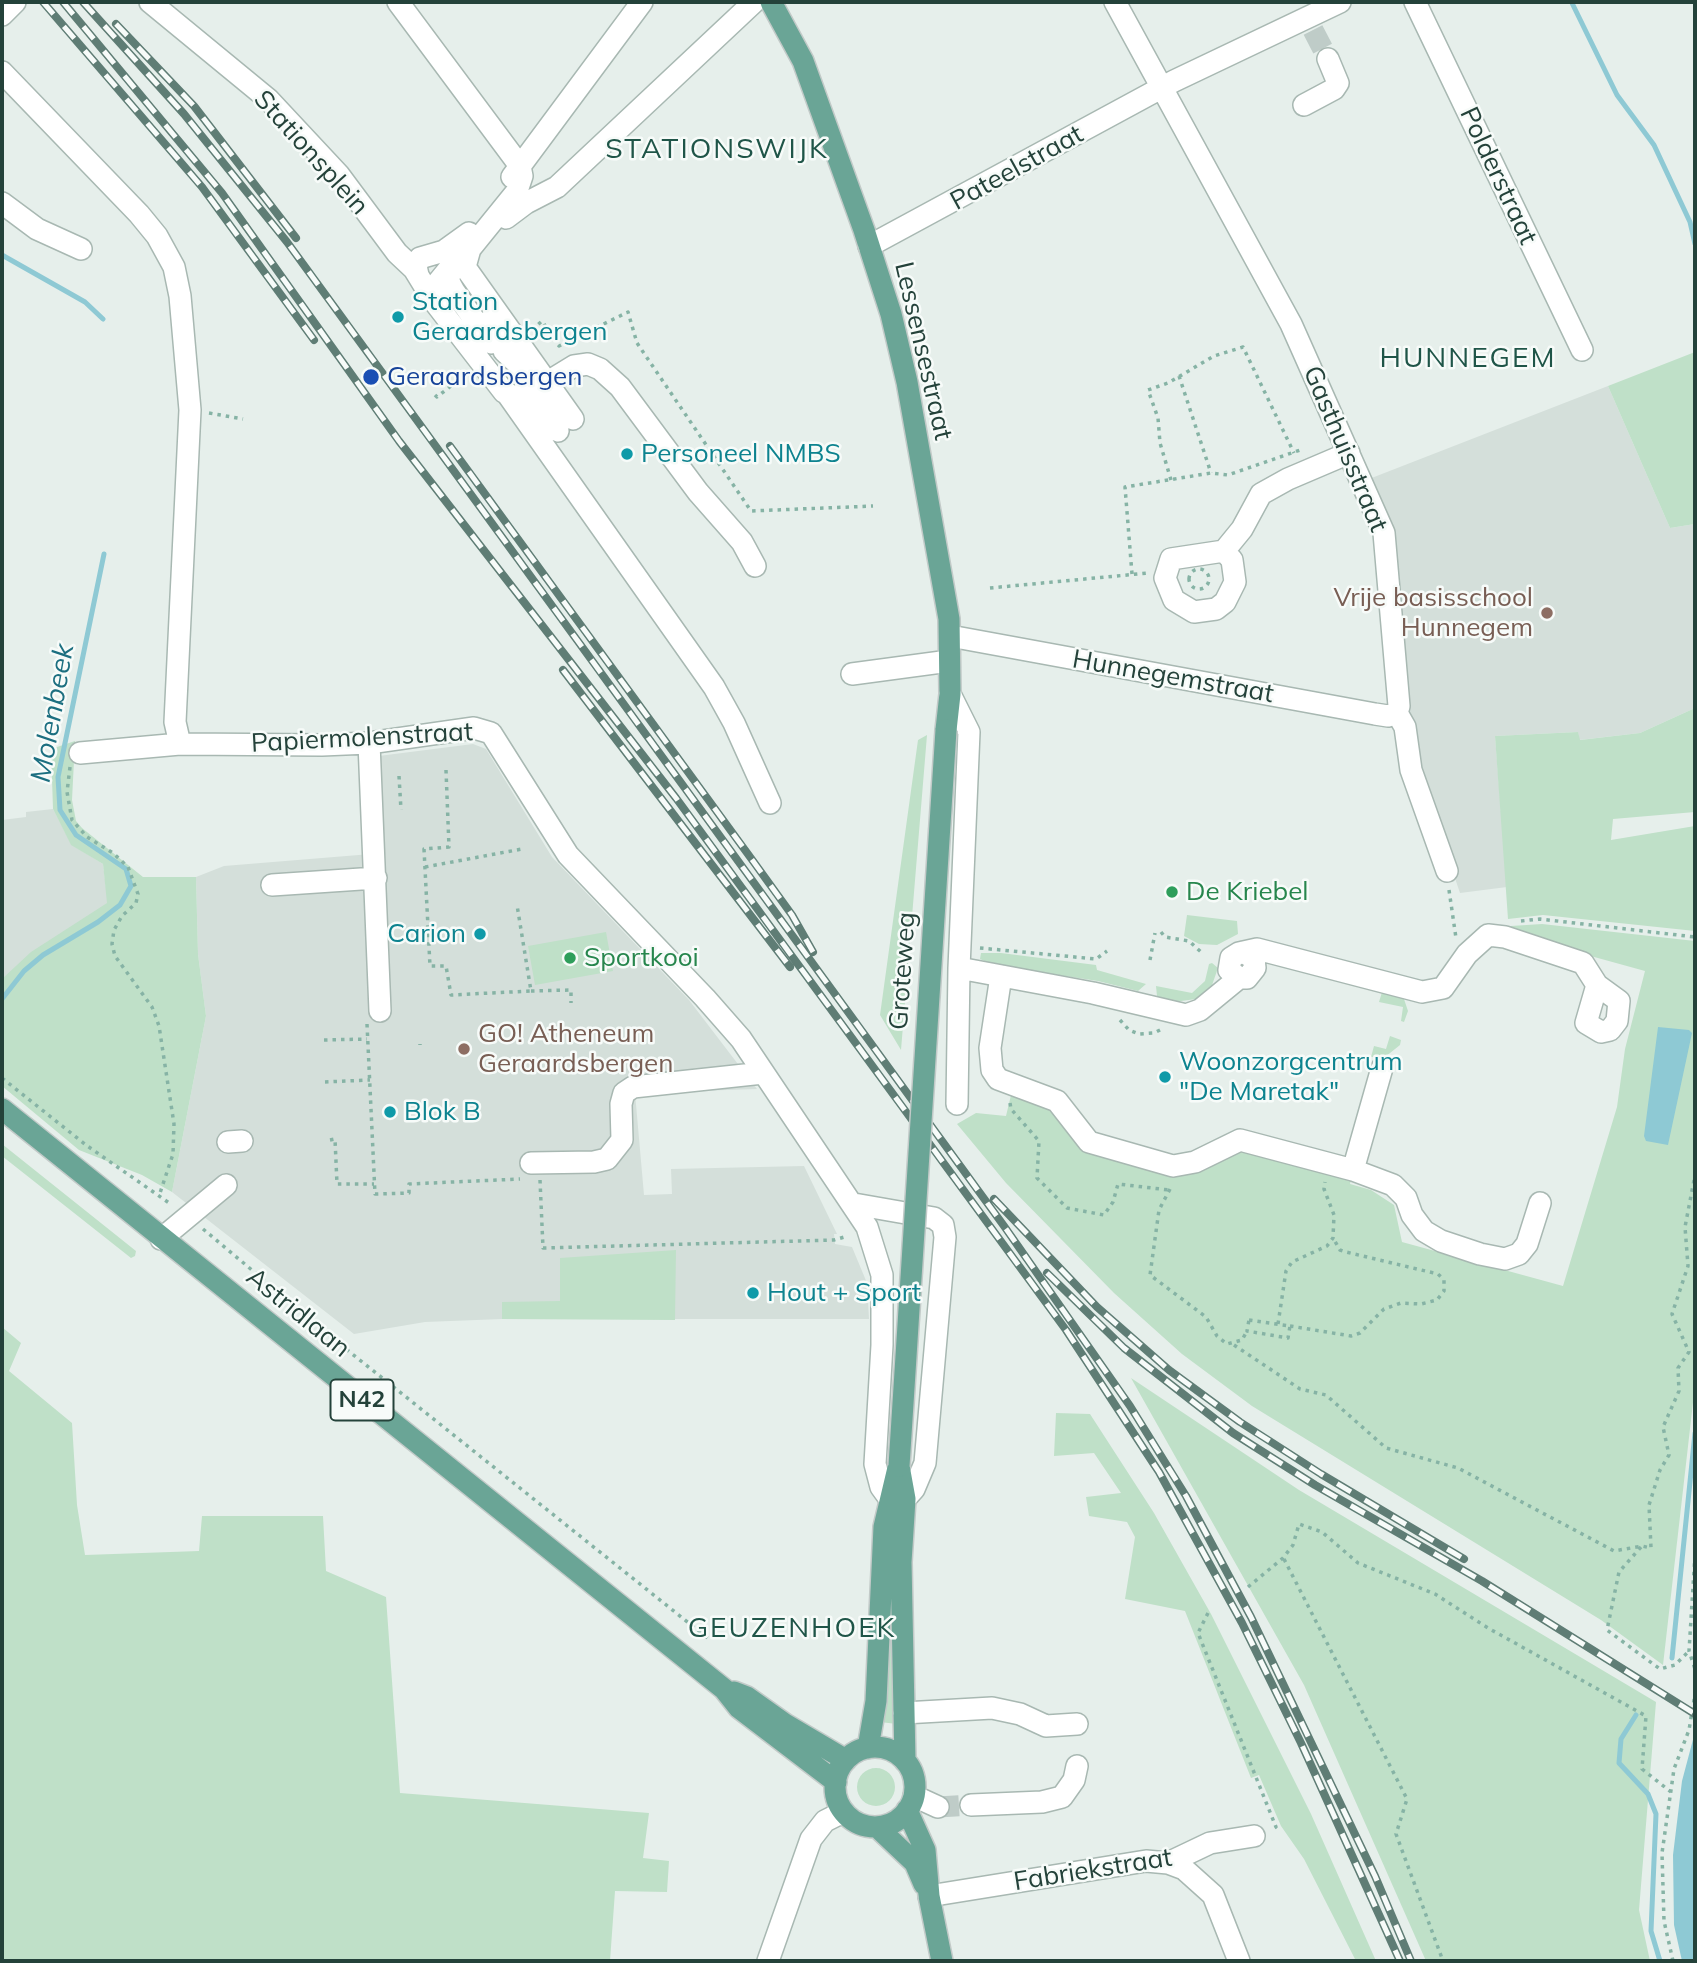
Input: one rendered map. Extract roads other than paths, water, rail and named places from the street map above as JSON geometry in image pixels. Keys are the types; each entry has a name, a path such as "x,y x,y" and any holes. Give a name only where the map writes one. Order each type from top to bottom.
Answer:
{"main road":[{"name":"Lessensestraat","path":"771,2 803,61 869,246 907,382 946,593 950,636 950,694 946,730"},
{"name":"Groteweg","path":"942,1961 929,1896 925,1850 911,1803 913,1773 905,1761 897,1498 946,730"},
{"name":"Astridlaan","path":"2,1110 724,1689 739,1708 836,1782"},
{"name":"Groteweg","path":"868,1748 876,1701 884,1527 897,1498"},
{"name":"Astridlaan","path":"724,1689 747,1697 785,1724 846,1760"},
{"path":"843,1812 837,1800 836,1782 846,1760 868,1748 894,1751 905,1761"},
{"path":"877,1827 898,1819 911,1803"},
{"name":"Groteweg","path":"843,1812 853,1822 877,1827 915,1863 929,1896"}],"street":[{"path":"2,15 15,2"},
{"name":"Stationsplein","path":"150,2 268,99 339,175 435,269 451,286 495,347 534,389 562,428 534,389"},
{"path":"398,2 514,157 522,176 517,191 435,269"},
{"path":"565,180 549,181 535,174 531,162 535,146 642,2"},
{"path":"435,269 515,210 565,180 754,2"},
{"name":"Gasthuisstraat","path":"1115,2 1291,324 1384,533 1399,706 1397,713 1405,727 1411,770 1447,871"},
{"name":"Pateelstraat","path":"869,246 1163,87 1310,24 1340,2"},
{"name":"Polderstraat","path":"1415,2 1582,350"},
{"path":"1304,105 1334,89 1338,83 1328,59"},
{"path":"2,73 139,214 157,236 174,267 180,296 190,410 175,722 180,744"},
{"path":"435,269 444,251 472,231 514,157 535,146"},
{"path":"2,203 27,223 81,249"},
{"name":"Stationsplein","path":"435,269 465,267 498,350"},
{"name":"Stationsplein","path":"435,269 498,350"},
{"path":"498,350 519,365 714,687 734,723 770,803"},
{"path":"534,389 574,366 588,364 610,376 698,492 742,542 755,566"},
{"path":"1224,551 1232,560 1235,582 1225,602 1216,609 1194,612 1183,608 1167,590 1166,573 1171,559 1224,551 1242,529 1261,494 1288,479 1349,453"},
{"name":"Hunnegemstraat","path":"950,636 1388,716 1397,713"},
{"path":"852,674 949,661"},
{"name":"Groteweg","path":"950,694 969,732 959,958 957,1104"},
{"name":"Papiermolenstraat","path":"80,754 180,744 369,743 474,728 491,733 568,855 705,998 741,1040 806,1140 854,1204"},
{"path":"369,743 380,1011"},
{"path":"272,885 376,878"},
{"path":"959,958 1001,976 1093,993 1186,1015 1200,1010 1257,949 1422,992 1443,988 1467,954 1488,935 1572,957 1590,971 1597,985"},
{"path":"1001,976 990,1048 992,1070 998,1079 1016,1088 1056,1101 1089,1143 1173,1167 1195,1162 1240,1140 1343,1167 1393,1185 1406,1198 1412,1215 1424,1231 1441,1241 1479,1254 1505,1259 1518,1255 1527,1244 1540,1203"},
{"path":"1343,1167 1381,1068"},
{"path":"531,1163 594,1162 607,1158 622,1140 621,1104 624,1093 633,1087 763,1073"},
{"path":"161,1239 226,1185"},
{"name":"Groteweg","path":"854,1204 934,1219 943,1225 945,1237 925,1463 914,1489 897,1498 881,1487 875,1464 882,1345 882,1275 867,1227 854,1204"},
{"path":"904,1713 992,1708 1020,1714 1046,1726 1077,1724"},
{"path":"971,1805 1042,1802 1062,1797 1074,1780 1077,1766"},
{"path":"911,1803 938,1807"},
{"path":"768,1961 807,1847 825,1821 843,1812"},
{"name":"Fabriekstraat","path":"929,1896 1146,1861 1168,1863 1210,1843 1254,1836"},
{"path":"1168,1863 1184,1869 1213,1895 1239,1961"}],"water":[{"path":"1658,1027 1689,1030 1692,1033 1668,1145 1646,1141 1644,1136"},
{"path":"1695,1732 1695,1961 1682,1961 1674,1925 1673,1855 1682,1781"}],"waterway":[{"path":"1572,3 1617,95 1654,145 1690,222 1695,244"},
{"name":"Molenbeek","path":"2,255 85,302 103,319"},
{"name":"Molenbeek","path":"2,999 24,971 43,955 98,922 120,905 131,886 126,869 76,835 60,810 58,777 104,554"},
{"path":"1672,1658 1695,1433"},
{"path":"1636,1715 1621,1739 1619,1763 1648,1794 1656,1814 1651,1931 1660,1961"}],"tunnel":[{"path":"1313,30 1328,59"},
{"path":"938,1807 971,1805"}],"railway":[{"path":"43,2 202,187 314,340"},
{"path":"63,2 222,193 399,441 676,798 1066,1330 1159,1472 1242,1623 1301,1743 1400,1961"},
{"path":"83,2 184,114 287,242 1004,1226 1130,1406 1186,1496 1251,1617 1375,1876 1411,1961"},
{"path":"116,24 194,106 296,238"},
{"path":"450,446 792,915 813,952"},
{"path":"563,670 790,967"},
{"path":"994,1199 1097,1307 1169,1370 1240,1422 1321,1474 1464,1559"},
{"path":"1047,1273 1124,1348 1233,1433 1315,1485 1482,1581 1695,1714"}],"place":[{"name":"Station Geraardsbergen","path":"398,317"},
{"name":"Geraardsbergen","path":"371,377"},
{"name":"Personeel NMBS","path":"627,454"},
{"name":"Vrije basisschool Hunnegem","path":"1547,613"},
{"name":"De Kriebel","path":"1172,892"},
{"name":"Carion","path":"480,934"},
{"name":"Sportkooi","path":"570,958"},
{"name":"GO! Atheneum Geraardsbergen","path":"464,1049"},
{"name":"Woonzorgcentrum \"De Maretak\"","path":"1165,1077"},
{"name":"Blok B","path":"390,1112"},
{"name":"Hout + Sport","path":"753,1293"}],"district":[{"name":"STATIONSWIJK","path":"717,150"},
{"name":"HUNNEGEM","path":"1468,359"},
{"name":"GEUZENHOEK","path":"792,1629"}]}
